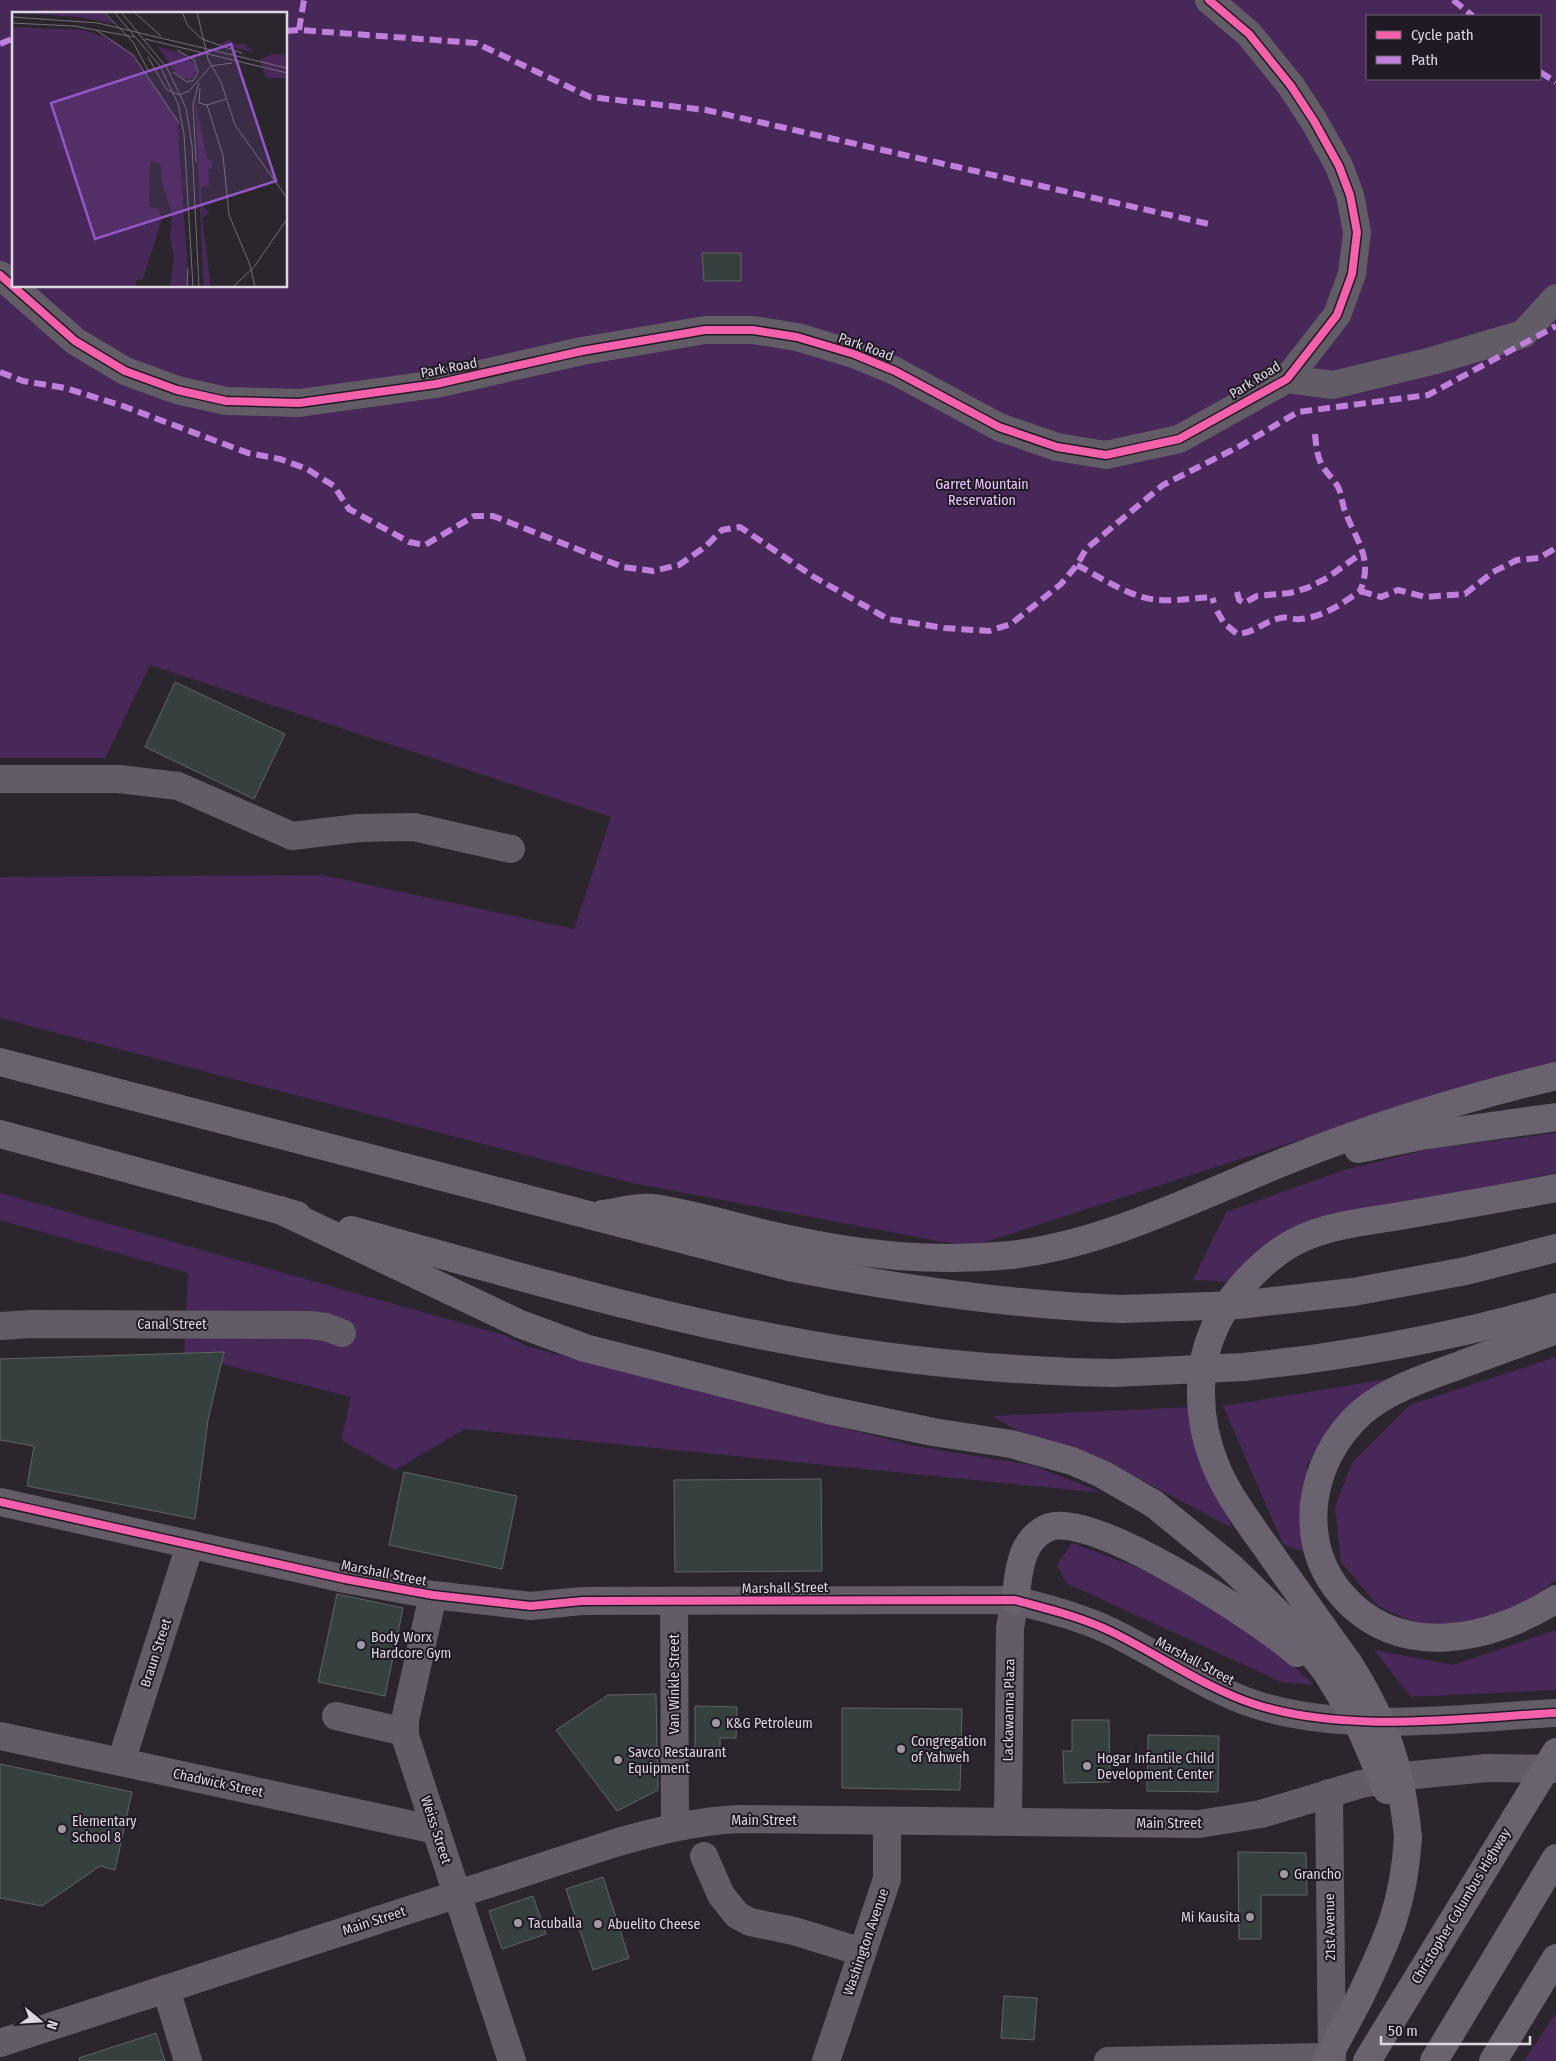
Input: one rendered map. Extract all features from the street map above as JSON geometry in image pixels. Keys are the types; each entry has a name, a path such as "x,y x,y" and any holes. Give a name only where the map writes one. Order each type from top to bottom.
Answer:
{"highway":[{"path":"0,1062 790,1267 911,1290 1056,1307 1122,1309 1238,1305 1353,1292 1466,1271 1556,1248"},
{"path":"588,1216 650,1208 789,1240 871,1254 914,1258 979,1258 1046,1249 1075,1243 1132,1223 1378,1127 1464,1100 1556,1076"},
{"path":"1214,1190 1307,1161 1362,1148 1421,1136 1556,1117"},
{"path":"0,1134 641,1308 775,1338 910,1360 982,1367 1113,1373 1224,1368 1304,1360 1430,1340 1484,1328 1556,1307"},
{"path":"1404,1837 1384,1779 1359,1726 1256,1532 1218,1470 1203,1421 1200,1394 1201,1370 1206,1348 1216,1324 1242,1285 1260,1268 1290,1245 1312,1234 1347,1225 1556,1188"},
{"path":"280,1210 520,1324 585,1348 828,1410 1028,1448 1072,1461 1102,1474 1154,1504 1217,1555 1285,1620 1330,1669"},
{"path":"1556,1330 1418,1380 1377,1401 1362,1412 1344,1432 1328,1456 1315,1494 1313,1514 1318,1554 1336,1588 1364,1615 1398,1633 1437,1638 1476,1634 1518,1620 1556,1599"},
{"path":"1015,1600 1022,1556 1030,1542 1049,1527 1063,1525 1077,1528 1151,1559 1210,1592 1330,1669 1369,1697 1392,1748 1400,1777 1405,1874 1395,1920 1330,2060"},
{"name":"Christopher Columbus Highway","path":"1367,2061 1556,1752"},
{"path":"1434,2061 1556,1858"},
{"path":"1492,2061 1556,1958"}],"main road":[{"name":"Marshall Street","path":"0,1502 345,1579 433,1595 531,1606 582,1601 1015,1600"},
{"name":"Lackawanna Plaza","path":"1008,1821 1010,1628 1015,1600"},
{"name":"Main Street","path":"0,2043 615,1843 675,1826 709,1820 1199,1824 1261,1814 1329,1792 1361,1784 1414,1775 1486,1768 1556,1769"}],"street":[{"name":"Park Road","path":"15,288 75,341 124,371 177,390 226,401 299,403 436,384 582,351 680,334 705,330 753,330 797,337 854,354 895,371 999,427 1057,447 1106,455 1179,439 1287,379 1337,314 1349,282 1357,232 1350,195 1335,159 1314,121 1291,86 1249,34 1209,0"},
{"name":"Park Road","path":"0,275 12,286"},
{"path":"1287,379 1333,385 1432,362 1523,334 1556,298"},
{"path":"0,779 119,779 178,786 292,836 359,828 414,827 511,848"},
{"name":"Canal Street","path":"0,1326 32,1324 310,1325 326,1327 342,1333"},
{"name":"Braun Street","path":"121,1762 190,1544"},
{"path":"336,1716 404,1732 433,1595"},
{"name":"Marshall Street","path":"1015,1600 1057,1611 1096,1625 1234,1696 1272,1709 1339,1721 1393,1721 1556,1713"},
{"name":"Van Winkle Street","path":"674,1602 675,1826"},
{"name":"Weiss Street","path":"404,1732 512,2061"},
{"name":"Chadwick Street","path":"0,1736 436,1830"},
{"name":"21st Avenue","path":"1329,1792 1330,2060"},
{"name":"Washington Avenue","path":"829,2060 862,1952 887,1879 887,1821"},
{"path":"704,1856 721,1895 737,1915 750,1922 794,1931 862,1952"},
{"path":"166,1990 188,2061"},
{"path":"1108,2061 1330,2060"}],"green space":[{"name":"Garret Mountain Reservation","path":"0,0 1556,0 1556,1064 1462,1087 970,1247 633,1183 0,1018 0,877 322,875 574,929 611,817 150,665 105,758 0,758"},
{"path":"1556,1133 1556,1173 1293,1227 1238,1282 1193,1280 1226,1212 1344,1170 1433,1148"},
{"path":"0,1193 504,1335 529,1347 914,1446 1032,1465 1103,1493 465,1429 395,1470 341,1440 351,1397 184,1354 188,1273 0,1220"},
{"path":"1556,1357 1556,1580 1509,1614 1435,1632 1378,1606 1341,1562 1335,1507 1352,1463 1410,1405"},
{"path":"1388,1379 1307,1464 1304,1552 1283,1544 1223,1406"},
{"path":"1189,1407 1232,1528 1104,1460 1016,1430 993,1416"},
{"path":"1072,1543 1142,1569 1254,1628 1314,1685 1281,1682 1066,1583 1057,1564"},
{"path":"1556,1630 1556,1690 1411,1697 1374,1650 1453,1665"},
{"path":"1556,2013 1556,2061 1524,2061"}],"building":[{"path":"702,253 741,253 741,281 704,281"},
{"path":"175,682 285,734 254,799 145,747"},
{"path":"224,1352 208,1420 195,1519 27,1486 34,1446 0,1440 0,1359"},
{"path":"404,1472 517,1496 502,1569 389,1545"},
{"path":"821,1479 822,1571 675,1572 674,1480"},
{"name":"Body Worx Hardcore Gym","path":"337,1594 403,1608 385,1696 318,1682"},
{"name":"Savco Restaurant Equipment","path":"656,1694 658,1790 617,1811 556,1730 608,1695"},
{"name":"K&G Petroleum","path":"695,1706 737,1707 736,1738 720,1738 720,1749 695,1748"},
{"name":"Congregation of Yahweh","path":"842,1708 962,1709 960,1790 842,1788"},
{"name":"Hogar Infantile Child Development Center","path":"1072,1720 1109,1720 1110,1782 1064,1783 1063,1751 1072,1751"},
{"path":"1148,1735 1219,1736 1218,1792 1147,1791"},
{"name":"Elementary School 8","path":"0,1764 132,1792 115,1870 100,1866 42,1906 0,1898"},
{"path":"1238,1852 1306,1853 1307,1895 1261,1895 1261,1939 1239,1939"},
{"name":"Abuelito Cheese","path":"603,1877 629,1958 593,1970 566,1889"},
{"name":"Tacuballa","path":"533,1896 546,1934 502,1949 489,1911"},
{"path":"1004,1996 1037,1998 1034,2040 1001,2038"},
{"path":"156,2033 165,2061 80,2061 79,2058"}],"marked path":[{"path":"299,30 304,0"},
{"path":"1453,0 1472,15"},
{"path":"288,31 299,30 476,43 590,97 706,110 1209,224"},
{"path":"0,44 12,39"},
{"path":"1541,73 1556,82"},
{"path":"0,372 23,381 65,388 123,406 248,453 280,459 307,469 334,486 349,509 409,542 425,545 474,516 493,516 623,567 653,571 679,565 705,547 722,530 740,527 814,577 888,619 944,628 989,631 1011,624 1061,584 1077,565 1086,549 1163,485 1240,446 1298,412 1428,395 1556,326"},
{"path":"1315,434 1319,460 1339,489 1345,511 1362,550 1365,569 1360,591"},
{"path":"1360,591 1381,597 1398,590 1425,597 1465,594 1493,572 1517,560 1539,558 1556,548"},
{"path":"1237,592 1239,600 1244,603 1257,596 1290,593 1307,588 1327,578 1363,552"},
{"path":"1077,565 1117,587 1149,599 1179,600 1212,597 1214,603"},
{"path":"1217,611 1224,623 1237,634 1281,618 1298,619 1317,616 1339,605 1360,591"}],"cycle path":[{"path":"15,288 75,341 125,371 177,390 226,401 299,403 436,384 582,351 705,330 753,330 797,337 854,354 895,371 999,427 1057,447 1106,455 1179,439 1287,379 1337,315 1352,274 1357,232 1350,195 1339,166 1314,121 1291,86 1249,34 1209,0"},
{"path":"0,275 12,286"},
{"path":"0,1502 345,1579 433,1595 531,1606 582,1601 1015,1600 1088,1622 1129,1641 1219,1690 1254,1704 1289,1713 1326,1719 1404,1722 1556,1713"}],"place":[{"name":"Body Worx Hardcore Gym","path":"361,1645"},
{"name":"K&G Petroleum","path":"716,1723"},
{"name":"Congregation of Yahweh","path":"901,1749"},
{"name":"Savco Restaurant Equipment","path":"618,1760"},
{"name":"Hogar Infantile Child Development Center","path":"1087,1766"},
{"name":"Elementary School 8","path":"62,1829"},
{"name":"Grancho","path":"1284,1874"},
{"name":"Mi Kausita","path":"1250,1917"},
{"name":"Tacuballa","path":"518,1923"},
{"name":"Abuelito Cheese","path":"598,1924"}]}
